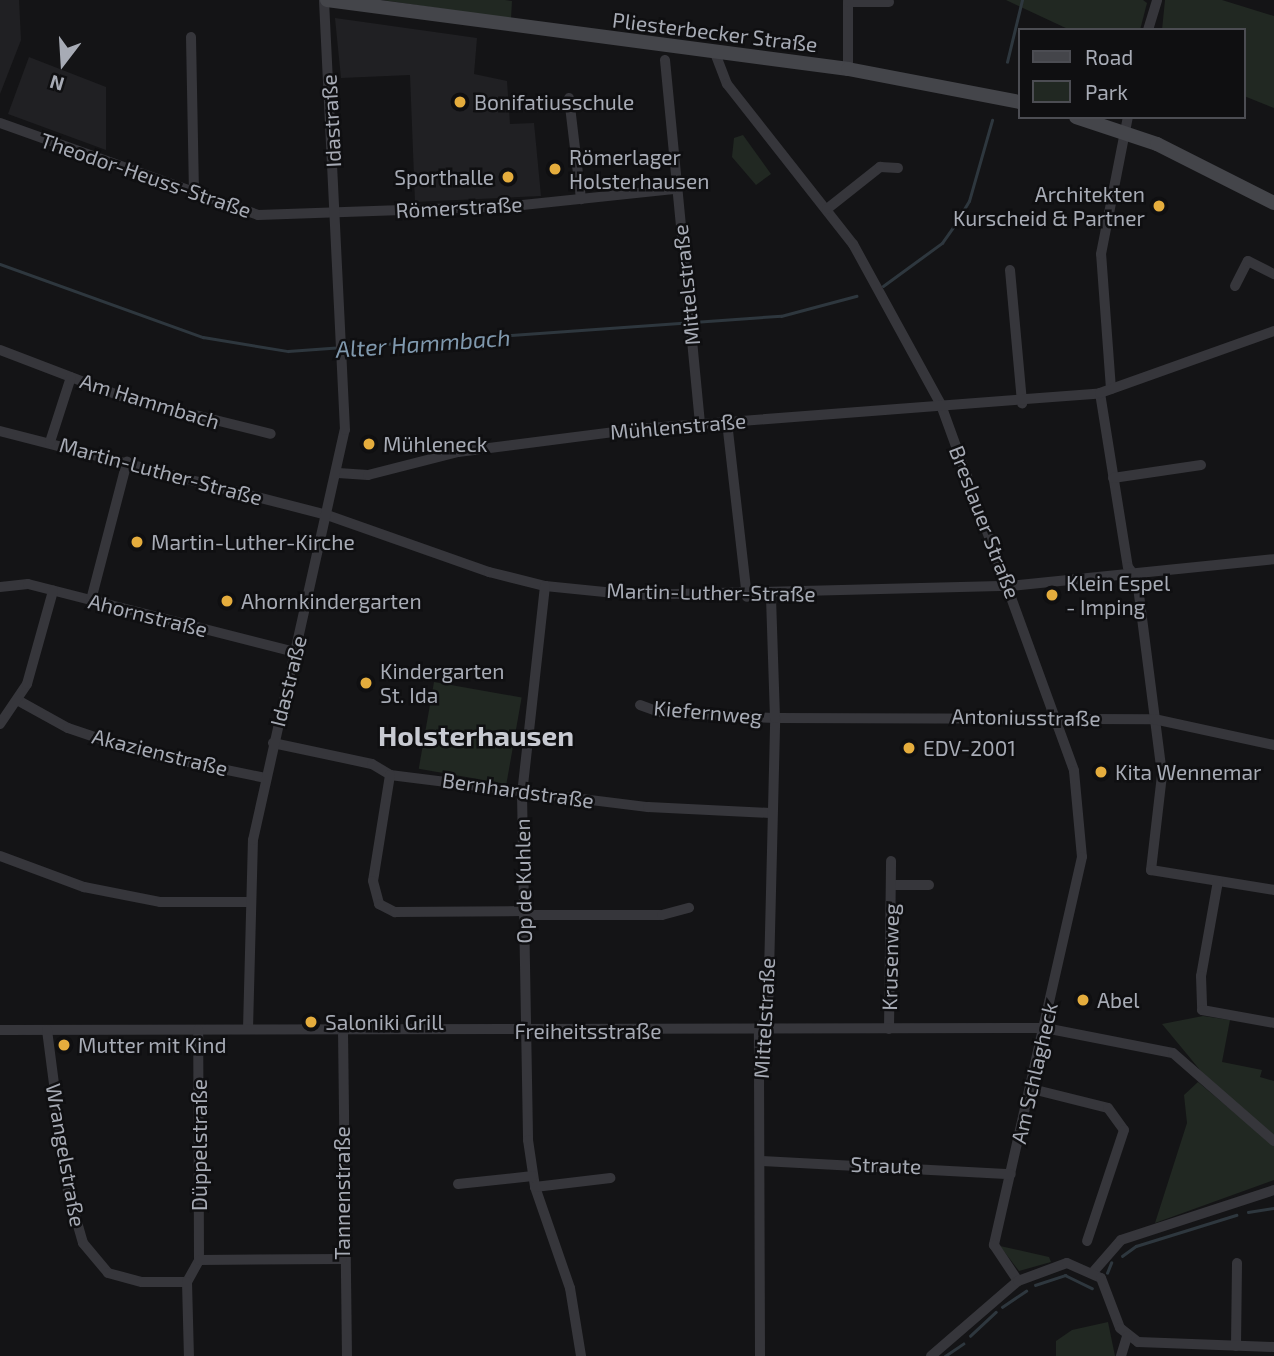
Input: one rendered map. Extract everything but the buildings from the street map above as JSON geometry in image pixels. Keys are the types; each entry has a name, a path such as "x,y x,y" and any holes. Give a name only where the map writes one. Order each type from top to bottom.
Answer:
{"main road":[{"name":"Pliesterbecker Straße","path":"326,0 848,69 1018,102"},
{"path":"1083,119 1127,132 1274,203"}],"street":[{"name":"Idastraße","path":"248,1030 247,902 266,778 338,473 345,430 326,0"},
{"path":"1149,28 1157,0"},
{"name":"Pliesterbecker Straße","path":"848,69 848,2 889,2"},
{"path":"191,37 194,194"},
{"name":"Breslauer Straße","path":"715,53 733,93 853,244 941,405 1010,586 1054,715 1081,804 1082,857"},
{"name":"Mittelstraße","path":"665,60 700,425"},
{"path":"569,98 581,199"},
{"path":"1111,389 1101,254 1128,119"},
{"name":"Theodor-Heuss-Straße","path":"0,123 258,215 336,213"},
{"path":"827,209 880,167 898,167"},
{"name":"Römerstraße","path":"336,213 581,199 677,189"},
{"path":"1235,286 1248,261 1274,274"},
{"path":"1010,270 1022,403"},
{"name":"Mühlenstraße","path":"338,473 368,475 458,452 727,422 941,405 1022,403 1100,393 1274,331"},
{"name":"Am Hammbach","path":"0,350 192,418 271,433"},
{"name":"Am Hammbach","path":"50,442 71,377"},
{"path":"1100,393 1134,573 1154,719 1161,810 1151,870 1274,891"},
{"path":"727,422 747,597"},
{"name":"Martin-Luther-Straße","path":"0,431 327,515 545,586 747,597 1010,586 1274,559"},
{"path":"91,600 127,462"},
{"path":"1114,478 1201,465"},
{"name":"Op de Kuhlen","path":"545,586 522,793 534,1182 570,1288 582,1356"},
{"name":"Ahornstraße","path":"0,587 53,591 295,652"},
{"path":"0,724 19,701 53,591"},
{"name":"Mittelstraße","path":"760,1356 759,1031 768,1014 770,813 775,718 771,596"},
{"name":"Akazienstraße","path":"19,701 68,728 139,752 266,778"},
{"name":"Kiefernweg","path":"640,705 659,712 775,718"},
{"name":"Antoniusstraße","path":"775,718 1054,715 1154,719 1274,745"},
{"name":"Bernhardstraße","path":"273,743 372,764 390,775 522,793 770,813"},
{"path":"390,775 373,881 379,904 395,912 662,915 689,908"},
{"path":"0,856 84,887 160,902 247,902"},
{"name":"Am Schlagheck","path":"1018,1281 995,1245 1082,857"},
{"name":"Krusenweg","path":"889,1029 891,861"},
{"path":"1218,881 1201,975 1202,1010 1274,1023"},
{"name":"Krusenweg","path":"891,885 929,885"},
{"name":"Freiheitsstraße","path":"0,1030 528,1032 1045,1028 1173,1053 1274,1141"},
{"name":"Wrangelstraße","path":"47,1030 68,1191 83,1243 102,1268 122,1280 187,1282"},
{"name":"Düppelstraße","path":"198,1030 199,1260"},
{"name":"Tannenstraße","path":"343,1030 342,1259 347,1356"},
{"path":"1032,1089 1108,1108 1124,1130 1087,1241"},
{"name":"Straute","path":"760,1161 1011,1174"},
{"path":"458,1184 610,1178"},
{"path":"1094,1272 1121,1241 1274,1190"},
{"path":"189,1356 187,1282 199,1260 342,1259"},
{"path":"1236,1346 1237,1263"},
{"path":"931,1356 1018,1281 1055,1264 1094,1272 1107,1287 1127,1336 1121,1356"},
{"path":"1127,1336 1152,1346 1274,1347"}],"shaded area":[{"path":"0,0 19,0 21,40 0,94"},
{"name":"Bonifatiusschule","path":"335,18 477,38 474,74 507,81 510,124 534,123 541,196 415,202 410,75 341,78"},
{"path":"29,57 106,87 106,150 8,114"}],"green space":[{"path":"382,0 512,1 511,19"},
{"path":"1006,0 1143,0 1147,3 1141,28 1066,28"},
{"path":"1165,0 1222,0 1274,16 1274,108 1246,97 1246,28 1162,28"},
{"path":"743,135 771,174 756,185 732,157 734,138"},
{"path":"434,682 522,697 506,784 419,769"},
{"path":"1203,1016 1230,1020 1222,1062 1262,1070 1260,1077 1274,1081 1274,1135 1205,1076 1162,1024"},
{"path":"1198,1082 1274,1146 1274,1180 1155,1223 1187,1123 1184,1095"},
{"path":"1000,1246 1049,1257 1051,1262 1019,1271"},
{"path":"1108,1322 1115,1356 1056,1356 1056,1341 1072,1330"}],"waterway":[{"name":"Alter Hammbach","path":"1007,62 1022,0"},
{"name":"Alter Hammbach","path":"883,286 942,243 954,226 969,201 992,120"},
{"name":"Alter Hammbach","path":"0,264 203,337 288,351 781,316 856,296"},
{"path":"1248,1212 1274,1208"},
{"path":"1122,1256 1136,1246 1236,1215"},
{"path":"1107,1273 1111,1263"},
{"path":"1035,1285 1065,1275 1092,1288"},
{"path":"1002,1307 1026,1291"},
{"path":"970,1336 996,1312"},
{"path":"945,1356 963,1344"}],"place":[{"name":"Bonifatiusschule","path":"460,102"},
{"name":"Römerlager Holsterhausen","path":"555,169"},
{"name":"Sporthalle","path":"508,177"},
{"name":"Architekten Kurscheid & Partner","path":"1159,206"},
{"name":"Mühleneck","path":"369,444"},
{"name":"Martin-Luther-Kirche","path":"137,542"},
{"name":"Klein Espel - Imping","path":"1052,595"},
{"name":"Ahornkindergarten","path":"227,601"},
{"name":"Kindergarten St. Ida","path":"366,683"},
{"name":"EDV-2001","path":"909,748"},
{"name":"Kita Wennemar","path":"1101,772"},
{"name":"Abel","path":"1083,1000"},
{"name":"Saloniki Grill","path":"311,1022"},
{"name":"Mutter mit Kind","path":"64,1045"}],"district":[{"name":"Holsterhausen","path":"476,735"}]}
